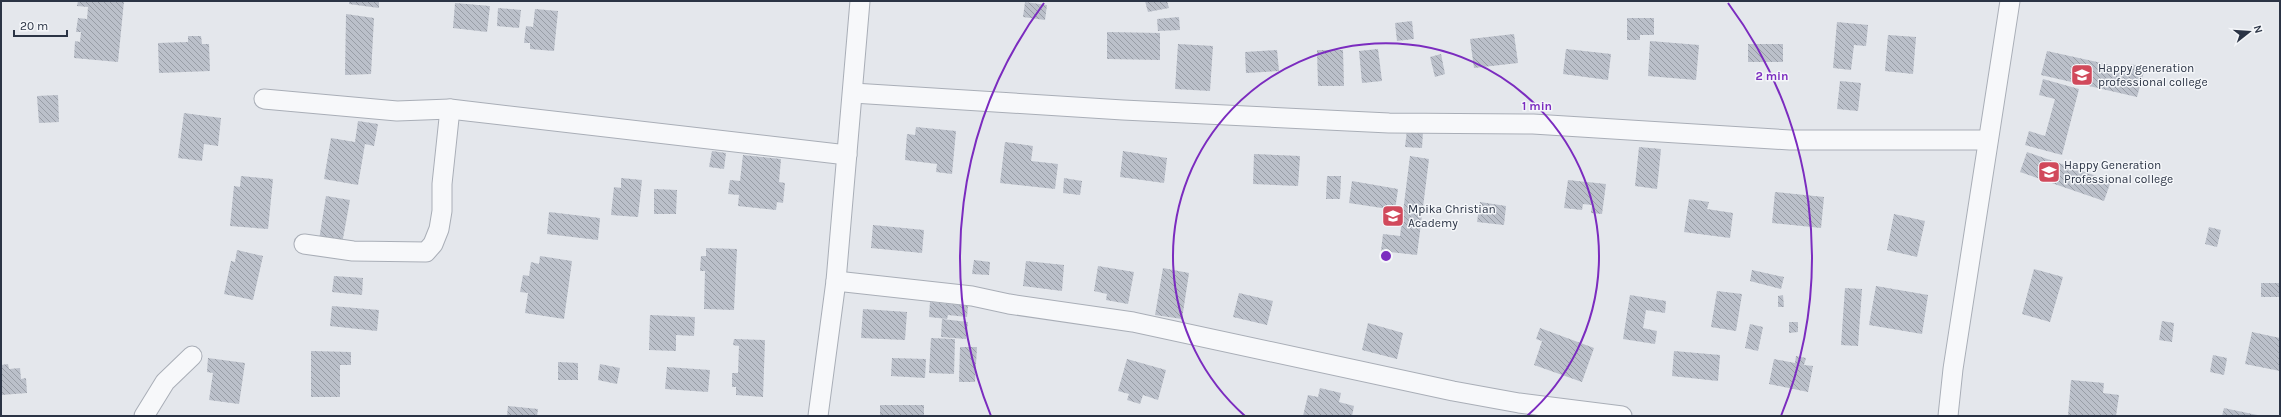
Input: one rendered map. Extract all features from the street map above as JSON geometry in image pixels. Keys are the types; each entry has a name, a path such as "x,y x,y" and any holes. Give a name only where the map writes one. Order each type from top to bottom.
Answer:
{"street":[{"path":"818,416 836,281 860,1"},
{"path":"1948,416 1953,369 2010,1"},
{"path":"853,93 1123,110 1389,123 1533,124 1790,140 1988,140"},
{"path":"264,99 397,111 450,109 847,154"},
{"path":"304,244 353,251 426,252 433,244 440,229 442,184 450,109"},
{"path":"836,281 972,296 1009,304 1133,322 1453,391 1520,403 1622,416"},
{"path":"144,416 165,382 192,356"}],"building":[{"path":"78,1 124,1 118,62 74,58 75,41 80,42 81,32 76,32 78,18 87,19 88,7 77,6"},
{"path":"349,1 379,1 379,8 349,4"},
{"path":"1145,1 1167,1 1169,8 1148,12"},
{"path":"1025,2 1047,5 1045,20 1023,17"},
{"path":"455,3 490,6 487,32 453,28"},
{"path":"498,8 521,10 519,28 497,26"},
{"path":"535,9 558,11 554,51 530,49 530,43 524,43 526,26 533,27"},
{"path":"346,14 374,18 371,74 345,75"},
{"path":"1179,17 1180,30 1158,31 1157,19"},
{"path":"1627,18 1654,18 1654,35 1640,35 1640,40 1627,40"},
{"path":"1412,21 1414,39 1397,41 1395,23"},
{"path":"1837,22 1868,25 1866,46 1854,45 1851,70 1833,68"},
{"path":"1107,32 1160,33 1160,60 1107,59"},
{"path":"1514,34 1518,63 1474,68 1470,39"},
{"path":"1888,35 1916,37 1913,74 1885,71"},
{"path":"188,36 201,36 202,44 209,44 210,71 159,73 158,43 188,42"},
{"path":"1650,41 1699,45 1696,80 1648,76"},
{"path":"1178,44 1213,46 1210,91 1175,89"},
{"path":"1748,44 1783,44 1783,62 1748,62"},
{"path":"1378,49 1382,81 1362,83 1359,51"},
{"path":"1566,49 1611,54 1608,80 1563,74"},
{"path":"1277,50 1279,71 1246,73 1245,52"},
{"path":"1317,50 1343,50 1344,86 1318,86"},
{"path":"2047,51 2129,69 2128,75 2131,64 2145,68 2137,97 2041,75"},
{"path":"1441,54 1445,74 1435,77 1430,57"},
{"path":"2043,79 2079,89 2062,155 2025,145 2029,131 2045,136 2055,99 2039,95"},
{"path":"1840,81 1861,83 1858,111 1837,109"},
{"path":"58,95 59,122 39,123 37,96"},
{"path":"184,113 221,118 218,146 204,144 202,161 178,158"},
{"path":"358,121 378,124 374,146 365,144 358,185 324,179 331,138 355,142"},
{"path":"916,127 956,131 952,174 936,172 937,164 905,160 907,134 915,135"},
{"path":"1407,130 1423,132 1422,148 1405,147"},
{"path":"1005,142 1033,146 1031,161 1058,164 1055,189 1000,183"},
{"path":"1639,147 1661,149 1657,189 1635,186"},
{"path":"712,151 726,153 724,169 709,167"},
{"path":"1123,151 1167,158 1164,183 1120,177"},
{"path":"2027,152 2111,181 2104,201 2020,172"},
{"path":"1254,154 1300,156 1298,186 1253,184"},
{"path":"743,155 781,159 779,182 785,183 783,203 777,202 776,210 738,206 739,195 728,194 730,180 740,181"},
{"path":"1410,156 1429,159 1417,255 1381,251 1383,234 1400,236"},
{"path":"241,176 273,179 268,229 230,226 234,186 240,187"},
{"path":"1327,176 1341,176 1340,199 1326,199"},
{"path":"621,178 642,180 638,217 611,215 614,187 621,188"},
{"path":"1064,178 1082,181 1080,195 1063,193"},
{"path":"1568,180 1606,184 1602,214 1591,213 1592,205 1583,204 1582,210 1564,208"},
{"path":"1352,181 1398,189 1395,210 1349,203"},
{"path":"654,189 677,190 676,214 654,214"},
{"path":"1775,192 1824,197 1821,228 1772,223"},
{"path":"326,196 350,200 342,244 319,240"},
{"path":"1689,199 1709,202 1707,209 1733,213 1730,238 1684,232"},
{"path":"1480,202 1506,206 1504,225 1477,222"},
{"path":"549,212 600,218 598,240 547,234"},
{"path":"1894,214 1925,221 1917,257 1887,250"},
{"path":"873,225 924,230 922,253 871,248"},
{"path":"2209,227 2221,230 2217,247 2205,244"},
{"path":"706,248 737,249 734,310 704,309 705,271 700,271 701,256 706,256"},
{"path":"237,250 263,256 253,300 224,294 231,261 235,262"},
{"path":"540,256 572,261 564,319 525,313 528,293 520,292 523,275 529,276 531,262 539,264"},
{"path":"974,260 990,262 989,275 972,274"},
{"path":"1026,261 1064,265 1062,291 1023,286"},
{"path":"1098,266 1134,272 1128,304 1106,300 1107,294 1094,291"},
{"path":"1163,268 1189,273 1182,319 1155,315"},
{"path":"2034,269 2063,277 2050,322 2022,314"},
{"path":"1752,270 1784,277 1781,289 1750,281"},
{"path":"334,276 363,278 362,295 332,292"},
{"path":"2261,283 2279,283 2280,297 2261,297"},
{"path":"1876,286 1928,295 1922,334 1869,325"},
{"path":"1845,288 1862,289 1858,346 1841,345"},
{"path":"1717,291 1742,294 1736,331 1711,327"},
{"path":"1239,293 1273,301 1267,325 1233,317"},
{"path":"1630,295 1666,301 1665,313 1646,310 1643,328 1657,331 1655,344 1623,339"},
{"path":"1783,295 1784,307 1778,307 1778,296"},
{"path":"930,302 968,306 967,317 948,315 947,319 929,317"},
{"path":"332,306 379,310 377,331 330,326"},
{"path":"863,309 907,312 905,340 861,338"},
{"path":"650,315 695,317 694,336 676,335 676,351 649,350"},
{"path":"942,319 968,322 966,339 941,337"},
{"path":"2162,321 2174,323 2172,342 2159,340"},
{"path":"1789,322 1798,322 1798,332 1789,333"},
{"path":"1368,323 1403,333 1397,359 1362,350"},
{"path":"1750,324 1763,327 1758,351 1745,348"},
{"path":"1540,328 1594,348 1582,382 1534,365 1542,341 1536,339"},
{"path":"2252,332 2280,338 2280,371 2245,364"},
{"path":"931,338 955,339 954,374 929,373"},
{"path":"734,339 765,340 763,397 736,395 736,387 732,387 732,373 738,373 739,346 733,345"},
{"path":"960,347 977,347 975,382 959,382"},
{"path":"311,351 351,352 351,365 340,365 340,397 311,397"},
{"path":"1674,351 1720,355 1718,381 1672,376"},
{"path":"2213,355 2227,358 2224,375 2210,372"},
{"path":"1796,356 1806,358 1804,365 1813,366 1808,392 1769,384 1774,359 1795,363"},
{"path":"208,358 245,363 239,404 209,400 213,373 207,372"},
{"path":"892,358 926,359 925,378 891,376"},
{"path":"1127,359 1166,370 1158,400 1143,395 1140,404 1127,400 1129,394 1118,391"},
{"path":"558,362 578,363 578,380 558,380"},
{"path":"8,364 9,369 20,368 21,379 26,378 27,393 1,395 1,365"},
{"path":"600,364 620,368 617,384 598,380"},
{"path":"667,367 710,370 708,392 665,389"},
{"path":"2071,380 2104,383 2103,393 2119,395 2116,416 2068,416"},
{"path":"1320,388 1341,393 1339,402 1354,406 1352,416 1303,416 1308,395 1318,397"},
{"path":"880,405 924,405 924,416 880,416"},
{"path":"508,406 538,409 537,416 507,416"},
{"path":"2224,408 2257,415 2257,416 2222,416"}],"place":[{"name":"Happy generation professional college","path":"2082,75"},
{"name":"Happy Generation Professional college","path":"2049,172"},
{"name":"Mpika Christian Academy","path":"1393,216"}]}
